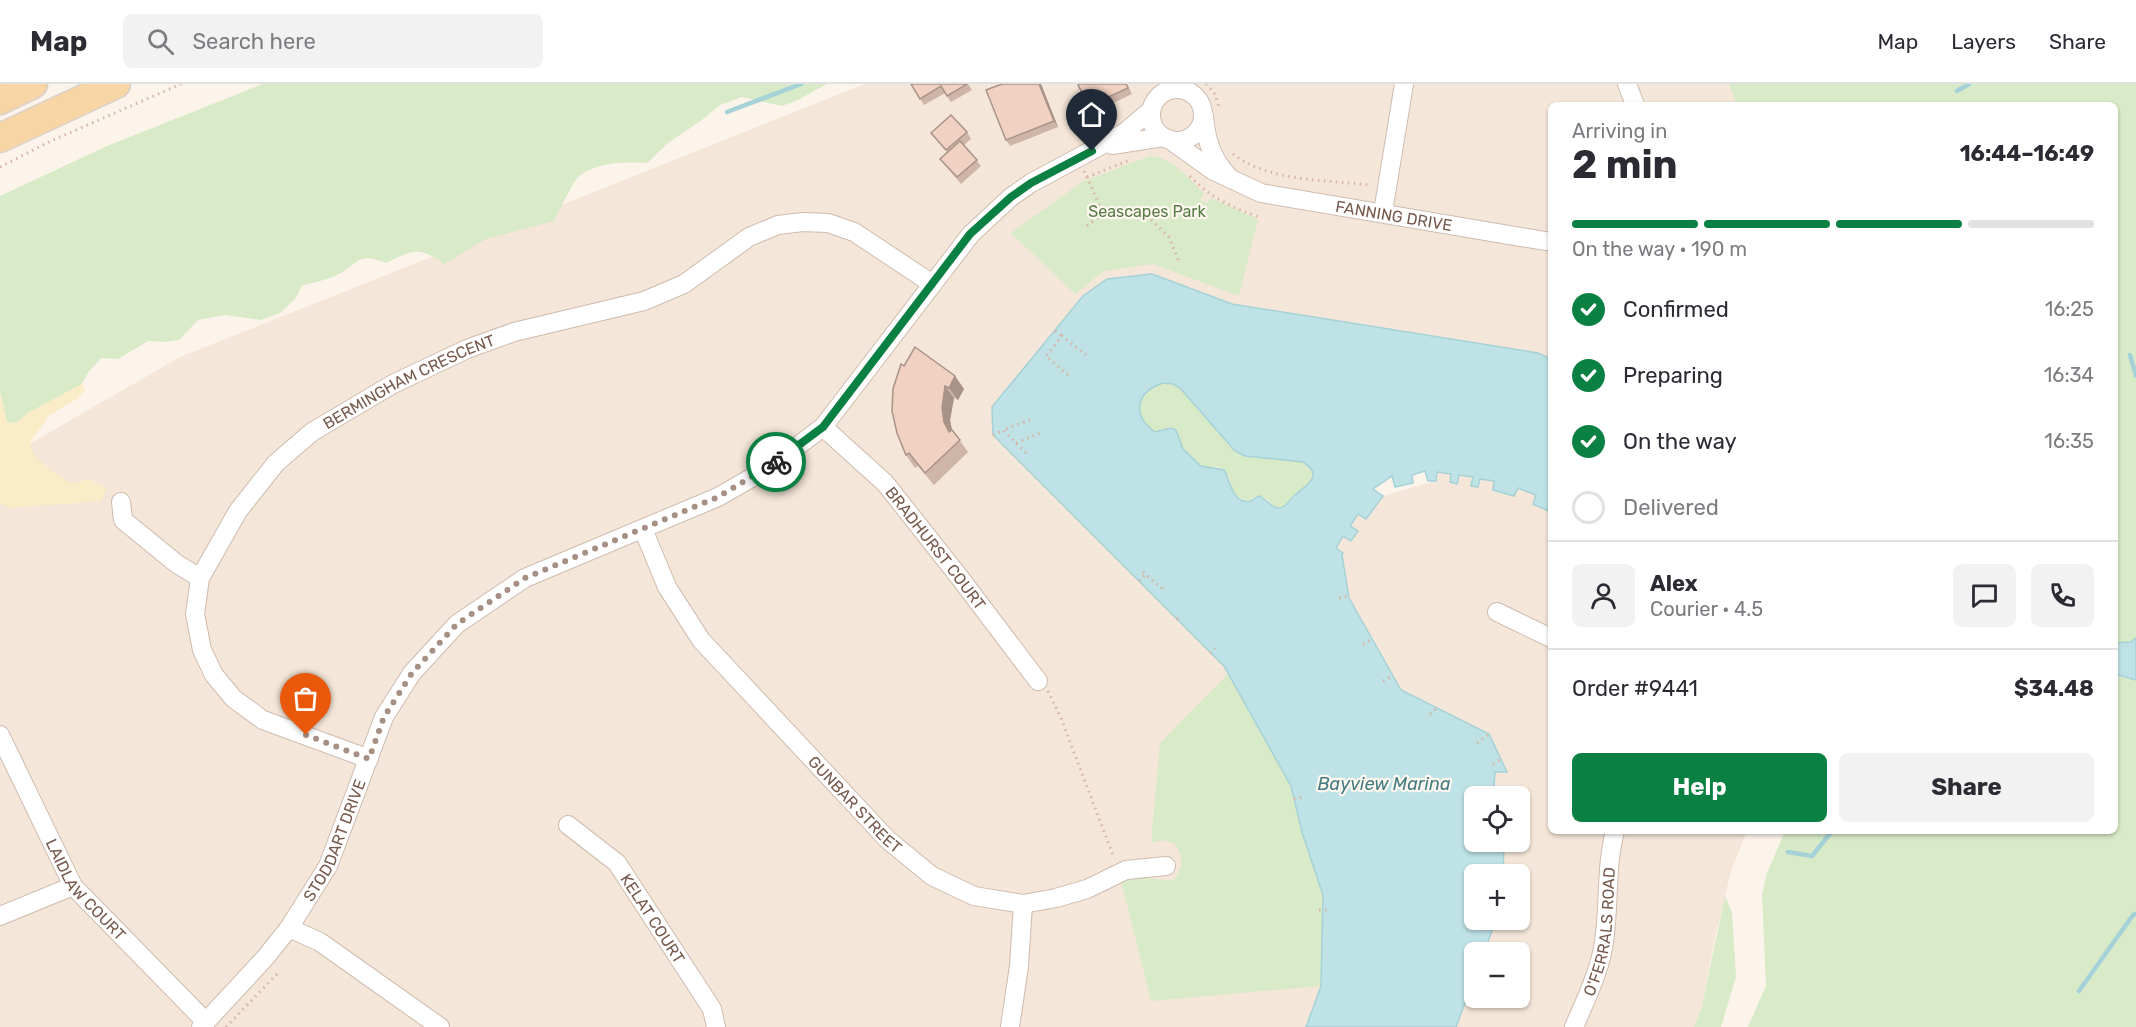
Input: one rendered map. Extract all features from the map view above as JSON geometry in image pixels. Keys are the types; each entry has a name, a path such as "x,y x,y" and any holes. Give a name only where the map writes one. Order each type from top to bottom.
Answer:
{"main road":[{"path":"0,100 33,84"},
{"path":"0,138 116,84"}],"street":[{"path":"1152,107 1158,96 1170,89 1185,88 1211,113 1192,136 1180,141 1166,138 1158,133 1152,124 1152,107 1155,84"},
{"path":"1383,212 1404,84"},
{"path":"1627,84 1634,102"},
{"name":"STODDART DRIVE","path":"203,1024 265,958 289,928 328,866 384,717 412,673 457,624 525,578 718,497 767,469 823,427 970,234 1011,197 1031,183 1124,133 1152,107"},
{"name":"FANNING DRIVE","path":"1211,113 1206,135 1211,152 1222,170 1238,183"},
{"name":"STODDART DRIVE","path":"1084,154 1124,142 1166,138"},
{"name":"FANNING DRIVE","path":"1166,138 1197,161 1238,183 1274,196 1383,212 1548,241"},
{"name":"BERMINGHAM CRESCENT","path":"369,759 263,720 234,699 214,675 202,650 195,614 200,578 238,511 276,463 303,440 349,408 467,349 514,332 644,301 684,284 749,237 778,225 803,222 828,223 854,232 932,284"},
{"name":"BRADHURST COURT","path":"823,427 885,483 1038,681"},
{"path":"121,502 123,520 177,564 200,578"},
{"name":"GUNBAR STREET","path":"643,529 667,587 701,639 888,840 932,876 974,896 1023,904 1087,889 1126,870 1166,866"},
{"path":"1497,612 1548,637"},
{"name":"LAIDLAW COURT","path":"0,735 73,886 203,1024"},
{"name":"KELAT COURT","path":"568,825 617,863 712,1009 716,1027"},
{"name":"O'FERRALS ROAD","path":"1574,1027 1593,982 1603,947 1609,859 1614,834"},
{"path":"0,916 73,886"},
{"path":"1010,1027 1019,966 1023,904"},
{"path":"289,928 320,942 440,1027"}],"path":[{"path":"0,167 51,141 181,84"},
{"path":"1206,84 1218,101 1211,113"},
{"path":"1230,152 1252,166 1270,172 1333,184 1387,188"},
{"path":"1084,154 1087,177 1103,213"},
{"path":"1087,177 1131,160"},
{"path":"1190,176 1217,200 1259,217"},
{"path":"1087,226 1103,213 1127,208 1149,218 1169,237 1179,262"},
{"path":"1055,331 1086,355"},
{"path":"1062,336 1046,356 1068,375"},
{"path":"993,435 1030,420"},
{"path":"1003,430 1026,453"},
{"path":"1016,443 1043,432"},
{"path":"1139,581 1145,573 1165,591"},
{"path":"1339,598 1349,596"},
{"path":"1177,619 1181,616"},
{"path":"1363,644 1372,639"},
{"path":"1210,653 1215,648"},
{"path":"1383,681 1393,676"},
{"path":"1038,681 1051,694 1062,718 1119,873"},
{"path":"1430,714 1437,708"},
{"path":"1477,743 1489,734"},
{"path":"1492,764 1501,759"},
{"path":"1294,799 1303,797"},
{"path":"1319,910 1330,910"},
{"path":"226,1027 278,974"}],"shaded area":[{"path":"865,84 1729,84 1736,102 1548,102 1548,358 1538,353 1232,304 1152,274 1083,296 992,407 993,435 1224,666 1291,786 1302,832 1323,895 1321,986 1306,1027 0,1027 0,458 33,442 180,357"},
{"path":"1437,472 1451,474 1457,483 1459,475 1473,477 1472,486 1478,487 1480,478 1494,481 1493,490 1514,496 1518,488 1537,495 1533,504 1548,511 1548,834 1746,834 1731,871 1702,1006 1694,1027 1456,1027 1464,1006 1464,1008 1530,1008 1530,942 1488,942 1492,930 1530,930 1530,864 1503,864 1504,852 1530,852 1530,786 1494,786 1495,772 1506,772 1489,734 1401,690 1349,598 1336,548 1358,514 1366,519 1383,496 1436,481"}],"green space":[{"path":"263,84 827,84 782,106 742,97 720,105 668,143 647,163 603,165 586,171 577,179 554,221 486,239 444,264 422,252 409,253 386,263 364,258 335,276 302,286 295,299 280,313 261,320 225,315 198,320 179,340 148,341 118,359 101,358 87,374 82,384 28,413 16,423 7,422 0,392 0,196 107,146"},
{"path":"1729,84 2136,84 2136,638 2131,642 2118,643 2118,102 1736,102"},
{"name":"Seascapes Park","path":"1150,156 1166,160 1180,169 1204,193 1200,199 1206,204 1211,198 1258,219 1239,296 1153,264 1104,271 1075,294 1011,233 1082,182"},
{"path":"1163,383 1173,384 1180,388 1235,451 1245,456 1303,462 1313,472 1311,481 1279,508 1263,497 1256,497 1250,501 1233,494 1229,478 1218,467 1202,465 1195,461 1189,456 1171,428 1155,432 1142,418 1139,411 1142,398 1154,387"},
{"path":"1228,674 1291,786 1302,832 1323,895 1321,986 1151,1001 1121,881 1142,878 1174,880 1177,875 1182,862 1174,843 1162,840 1151,843 1160,743"},
{"path":"2118,675 2136,680 2136,1027 1748,1027 1766,986 1762,895 1766,876 1784,834 2118,834"},
{"path":"1725,896 1732,912 1736,977 1721,1027 1694,1027 1702,1006"}],"sand":[{"path":"82,384 85,390 75,400 50,415 30,442 37,459 69,482 73,484 89,479 107,489 101,501 11,508 0,503 0,392 7,422 16,423 28,413"}],"water":[{"name":"Bayview Marina","path":"1152,274 1232,304 1538,353 1548,358 1548,511 1533,504 1536,495 1518,488 1514,496 1493,490 1494,481 1480,479 1478,487 1471,486 1473,477 1459,475 1457,484 1450,482 1451,474 1437,472 1436,481 1428,481 1425,471 1412,475 1413,483 1395,487 1392,476 1373,489 1383,496 1366,519 1358,514 1350,526 1358,531 1351,541 1343,536 1336,548 1343,553 1349,598 1401,690 1489,734 1507,772 1495,772 1494,786 1464,786 1464,852 1504,852 1503,864 1464,864 1464,930 1492,930 1488,942 1464,942 1464,1006 1456,1027 1306,1027 1321,986 1323,895 1302,832 1291,786 1224,666 993,435 992,407 1083,296 1107,279","holes":["1163,383 1173,384 1180,388 1235,451 1245,456 1303,462 1313,472 1313,476 1308,484 1281,508 1274,507 1259,496 1251,501 1240,499 1233,491 1224,470 1201,466 1183,449 1176,430 1171,428 1155,432 1147,425 1140,411 1142,398 1154,387"]},
{"path":"2136,638 2136,680 2118,675 2118,643 2131,642"}],"building":[{"path":"911,84 967,84 947,96 941,86 920,99"},
{"path":"1002,84 1039,84 1054,121 1006,140 986,90"},
{"path":"1126,84 1128,88 1089,106 1078,85"},
{"path":"951,115 967,132 946,150 931,133"},
{"path":"960,141 977,160 957,177 940,159"},
{"path":"915,347 955,376 949,388 945,386 942,408 944,422 949,432 952,430 960,440 925,473 909,453 906,455 897,433 892,411 893,389 901,364 904,366"}],"waterway":[{"path":"727,112 801,84"},
{"path":"1957,91 1969,84"},
{"path":"2130,355 2136,376"},
{"path":"1788,852 1812,856 1830,834"},
{"path":"2079,991 2133,915 2136,914"}],"way so far":[{"path":"306,735 369,759 384,717 412,673 457,624 525,578 718,497 776,462"}],"route":[{"path":"776,462 823,427 970,234 1011,197 1031,183 1092,151"}]}
